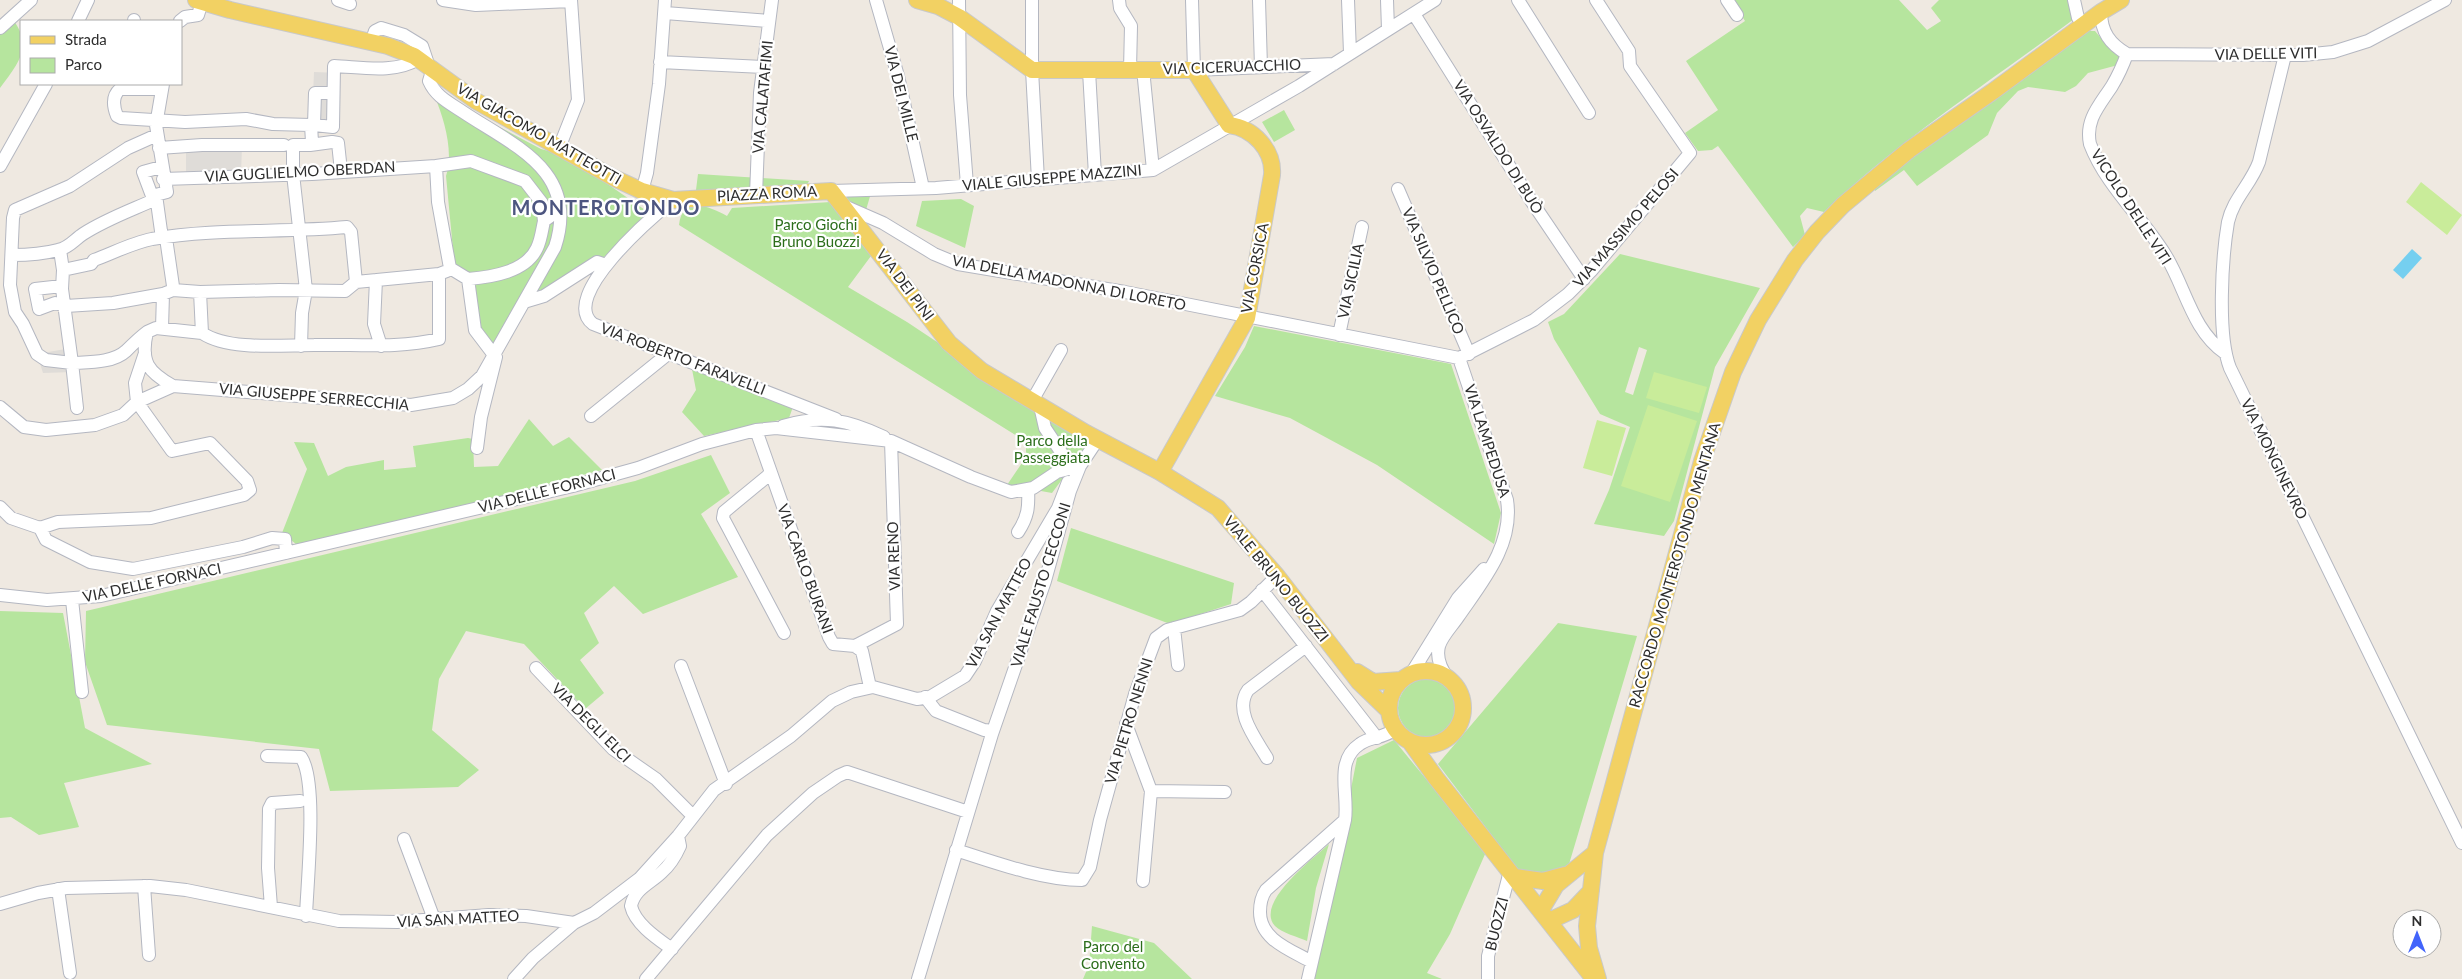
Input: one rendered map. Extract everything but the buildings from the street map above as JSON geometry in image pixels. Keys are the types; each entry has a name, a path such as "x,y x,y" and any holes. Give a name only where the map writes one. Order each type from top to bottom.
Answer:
{"main road":[{"path":"922,0 959,17 1032,70"},
{"name":"RACCORDO MONTEROTONDO MENTANA","path":"1598,979 1588,938 1588,913 1595,853 1702,461 1733,372 1773,292 1821,227 1865,186 1909,150 1992,92 2100,12 2122,0"},
{"name":"VIA GIACOMO MATTEOTTI","path":"204,2 399,50 426,64 470,98 559,148 642,191 672,200"},
{"name":"VIA CICERUACCHIO","path":"1032,70 1194,70"},
{"path":"1194,70 1229,126"},
{"name":"VIA CORSICA","path":"1160,472 1247,318 1272,168 1268,156 1254,134 1244,128 1229,126"},
{"name":"PIAZZA ROMA","path":"672,200 831,191"},
{"name":"VIA DEI PINI","path":"831,191 941,332"},
{"name":"VIALE BRUNO BUOZZI","path":"941,332 973,365 1098,439 1160,472 1221,511 1277,576 1359,682 1388,710"},
{"name":"VIALE BRUNO BUOZZI","path":"1334,650 1368,680 1382,683 1406,677"},
{"path":"1436,778 1434,764 1436,753 1460,723 1463,714 1460,694 1448,678 1436,673 1423,671 1406,677 1389,699 1388,710 1395,729 1411,743 1436,778 1594,979"},
{"path":"1411,743 1430,745 1447,738"},
{"path":"1545,915 1548,895 1566,876 1595,853"},
{"path":"1513,874 1543,881 1566,876"},
{"path":"1545,915 1573,910 1591,891"}],"street":[{"path":"0,28 31,0"},
{"path":"78,20 88,0"},
{"path":"443,0 476,5 571,1 578,100 559,148"},
{"name":"VIA CALATAFIMI","path":"756,195 764,67 772,0"},
{"name":"VIA DEI MILLE","path":"876,0 898,76 923,188"},
{"path":"959,0 960,94 967,185"},
{"path":"1032,0 1032,70 1038,180"},
{"path":"1119,0 1120,8 1131,26 1153,170"},
{"path":"1192,0 1194,70"},
{"path":"1259,0 1261,66"},
{"path":"1348,0 1350,53"},
{"path":"1387,0 1388,29"},
{"name":"VIALE GIUSEPPE MAZZINI","path":"831,191 923,188 1153,170 1334,64 1435,0"},
{"path":"1518,0 1590,113"},
{"name":"VIA MASSIMO PELOSI","path":"1464,356 1534,320 1562,299 1584,279 1690,153 1630,66 1629,51 1596,0"},
{"path":"1727,0 1737,15"},
{"path":"2074,0 2078,18"},
{"name":"VIA DELLE VITI","path":"2128,54 2317,54 2347,48 2395,29 2445,0"},
{"path":"181,20 185,17 198,15 204,2"},
{"path":"642,191 647,173 665,6 769,22"},
{"path":"2100,12 2107,38 2115,46 2128,54"},
{"name":"VIA OSVALDO DI BUÒ","path":"1414,14 1532,202 1584,279"},
{"name":"VICOLO DELLE VITI","path":"2128,54 2118,76 2090,119 2088,132 2090,144 2129,208 2165,255 2202,330 2211,342 2225,353"},
{"name":"VIA MONGINEVRO","path":"2285,54 2258,162 2253,176 2234,203 2228,222 2222,319 2225,353 2230,368 2462,843"},
{"path":"660,62 764,67"},
{"path":"333,93 334,66 398,67 426,64"},
{"name":"VIA GIUSEPPE SERRECCHIA","path":"173,386 411,406 453,398 468,389 482,376 555,247 561,226 555,184 535,159 441,98 429,81 426,64"},
{"name":"VIA CICERUACCHIO","path":"1194,70 1334,64"},
{"path":"1089,71 1095,175"},
{"path":"0,166 45,85"},
{"path":"12,255 31,255 60,250 78,240 84,233 167,192 162,173 156,121 162,86 120,86 114,101 117,116 156,121 246,119 273,124 311,125 310,145"},
{"path":"18,317 38,313 39,310 55,303 66,306 113,303 170,290 200,292 345,291 356,282 443,272 439,339 381,346 301,346 229,342 202,333 151,328 133,342 126,352 107,360 73,367 46,360 37,354 18,317 10,285 14,243 11,232 16,210 70,186 128,148 158,141 202,145 310,145 332,142 338,143 341,171"},
{"path":"290,145 306,290 302,312 301,346"},
{"path":"471,161 503,171 525,181 542,203 544,221 538,247 530,260 513,270 468,278 450,268 438,202 436,166 471,161"},
{"name":"VIA GUGLIELMO OBERDAN","path":"162,173 292,174 436,166"},
{"path":"156,197 152,196 142,172 162,173"},
{"name":"VIA SILVIO PELLICO","path":"1398,189 1464,356"},
{"path":"156,197 162,236 166,238 170,290 162,328"},
{"path":"524,302 544,296 596,262 606,265 640,227 672,200"},
{"name":"VIA DELLA MADONNA DI LORETO","path":"844,206 883,223 930,252 958,264 1108,289 1247,318"},
{"path":"544,221 559,210"},
{"path":"63,270 91,264 94,260 137,243 166,238 210,232 300,232 348,228 351,232 356,282"},
{"name":"VIA SICILIA","path":"1340,335 1362,228"},
{"path":"60,250 63,270 62,286 66,306 77,408"},
{"name":"VIA ROBERTO FARAVELLI","path":"606,265 586,300 584,311 588,319 594,324 802,404 891,441"},
{"path":"468,278 474,330 495,352 495,370 481,416 477,448"},
{"path":"376,280 374,324 381,346"},
{"path":"39,310 35,289 62,286"},
{"path":"200,292 202,333"},
{"path":"1247,318 1464,356"},
{"path":"147,332 145,360 151,371 158,378 173,386"},
{"path":"1060,350 1036,403 1045,428 1075,467"},
{"path":"0,507 11,518 40,528 58,522 151,518 244,495 250,490 247,481 210,442 172,451 137,402 135,383 145,353"},
{"path":"591,416 669,353"},
{"name":"VIA LAMPEDUSA","path":"1448,678 1440,664 1439,646 1491,568 1508,533 1508,500 1464,356"},
{"path":"0,407 24,427 46,430 95,425 123,415 137,402 173,386"},
{"path":"795,422 802,404"},
{"path":"776,428 795,422 836,419"},
{"name":"VIA DELLE FORNACI","path":"0,595 31,599 72,600 101,596 573,486 638,468 702,444 756,430 776,428 891,441 1002,490 1016,492 1028,489 1057,472 1075,467"},
{"name":"VIA CARLO BURANI","path":"756,430 829,637 833,644 855,646"},
{"name":"VIALE FAUSTO CECCONI","path":"918,979 993,733 1045,581 1075,467 1098,439"},
{"name":"VIA RENO","path":"855,646 897,624 891,441"},
{"path":"1057,472 1065,474 1070,483"},
{"path":"770,474 724,512 722,518 784,633"},
{"name":"VIA SAN MATTEO","path":"925,698 950,686 965,676 975,661 997,611 1058,508 1070,483"},
{"path":"1018,532 1029,510 1028,489"},
{"path":"40,528 46,540 90,562 133,569 243,547 272,538 285,539 286,553"},
{"name":"VIA LAMPEDUSA","path":"1406,677 1458,598 1499,552"},
{"name":"VIA PIETRO NENNI","path":"956,850 1001,864 1070,880 1082,880 1090,867 1126,724 1152,645 1161,633 1232,613 1248,605 1277,576"},
{"path":"1262,590 1376,738"},
{"path":"72,600 82,692"},
{"path":"1174,628 1178,665"},
{"path":"855,646 862,651 870,687"},
{"path":"1267,758 1248,724 1242,707 1242,698 1248,690 1306,646"},
{"path":"680,666 726,784"},
{"name":"VIA DEGLI ELCI","path":"536,668 614,749 656,780 692,815"},
{"path":"514,979 533,958 574,923 594,912 633,884 678,836 692,815 714,790 726,784 791,736 832,701 851,692 870,687 917,699 925,698 936,711 993,733"},
{"path":"1126,724 1150,791 1144,881"},
{"path":"1308,979 1345,820 1344,766 1348,756 1366,740 1388,735 1395,729"},
{"path":"267,756 301,757 306,763 310,795 306,916"},
{"path":"646,979 767,835 813,793 838,776 847,772 968,812"},
{"path":"1150,791 1225,792"},
{"path":"271,907 268,868 269,809 272,803 300,801"},
{"path":"1312,962 1272,939 1266,933 1260,917 1261,898 1266,890 1345,820"},
{"path":"672,949 657,938 636,916 632,906 635,895 663,871 677,853 680,846 678,836"},
{"path":"404,838 434,919"},
{"name":"BUOZZI","path":"1488,979 1488,956 1513,874"},
{"path":"144,886 149,956"},
{"name":"VIA SAN MATTEO","path":"0,904 58,889 144,886 186,890 306,916 358,922 509,915 574,923"},
{"path":"58,889 70,973"}],"green space":[{"path":"1732,0 1899,0 1927,30 1941,21 1931,8 1939,0 2072,0 2074,19 1914,136 1883,160 1824,212 1807,208 1800,216 1805,235 1793,247 1718,146 1712,150 1698,151 1685,133 1718,110 1686,61 1745,21"},
{"path":"14,21 20,31 20,56 12,72 0,88 0,32"},
{"path":"2086,31 2095,31 2106,44 2121,56 2118,65 2088,73 2076,86 2065,92 2028,87 2018,91 1997,113 1988,135 1917,186 1904,170 1875,191 1875,185"},
{"path":"435,97 477,115 541,149 556,153 596,176 648,212 602,259 524,302 492,345 490,345 485,337 473,310 468,282 469,272 457,266 454,260 446,176 449,157 447,136"},
{"path":"1284,110 1295,130 1274,142 1262,122"},
{"path":"698,174 809,181 805,189 696,190"},
{"path":"2421,182 2462,215 2447,235 2406,202"},
{"path":"871,193 866,210 841,196"},
{"path":"961,199 974,206 965,248 916,226 922,201"},
{"name":"Parco della Passeggiata","path":"831,202 871,256 848,287 907,322 1089,443 1052,493 1007,485 1026,457 1026,445 1017,436 679,225 685,210 697,206 712,209 727,216 732,208"},
{"path":"1620,254 1760,288 1715,367 1674,521 1664,536 1594,524 1609,490 1630,427 1600,414 1554,339 1548,322 1564,314","holes":["1639,347 1647,350 1633,395 1625,392"]},
{"path":"1254,326 1451,364 1501,513 1494,544 1377,465 1290,418 1215,396 1245,347"},
{"path":"691,364 794,404 789,418 704,436 682,412 696,390"},
{"path":"1654,372 1707,387 1699,413 1646,398"},
{"path":"1648,405 1697,421 1670,502 1621,486"},
{"path":"529,419 553,446 569,437 602,470 301,548 282,533 307,469 294,442 314,443 328,476 346,467 384,460 384,470 416,467 413,446 468,438 473,439 474,467 498,466"},
{"path":"1597,420 1626,428 1612,476 1583,468"},
{"path":"711,455 730,493 701,514 738,577 643,614 614,586 584,613 599,643 580,660 604,693 585,709 524,644 466,631 439,679 432,730 479,770 458,787 330,791 319,749 107,725 85,662 86,611 635,481"},
{"path":"1071,528 1234,583 1231,604 1170,624 1057,581"},
{"path":"0,611 63,613 85,728 152,764 64,783 79,827 39,835 11,817 0,818"},
{"path":"1558,623 1637,636 1567,871 1521,874 1438,764"},
{"path":"1421,679 1433,679 1448,687 1456,702 1456,714 1448,729 1433,737 1421,737 1406,729 1398,714 1398,702 1406,687"},
{"path":"1394,740 1486,852 1450,934 1427,973 1442,979 1314,979 1357,758"},
{"path":"1329,844 1316,888 1307,941 1286,933 1275,926 1271,916 1272,905 1300,870"},
{"name":"Parco del Convento","path":"1092,926 1154,943 1192,979 1083,979 1089,965"}],"shaded area":[{"path":"314,72 340,73 339,122 312,121"},
{"path":"242,147 241,173 186,175 186,149"},
{"path":"71,348 73,372 43,373 37,354"}],"water":[{"path":"2412,249 2422,258 2403,279 2393,270"}],"district":[{"name":"MONTEROTONDO","path":"606,208"}],"park label":[{"name":"Parco Giochi Bruno Buozzi","path":"816,234"}]}
